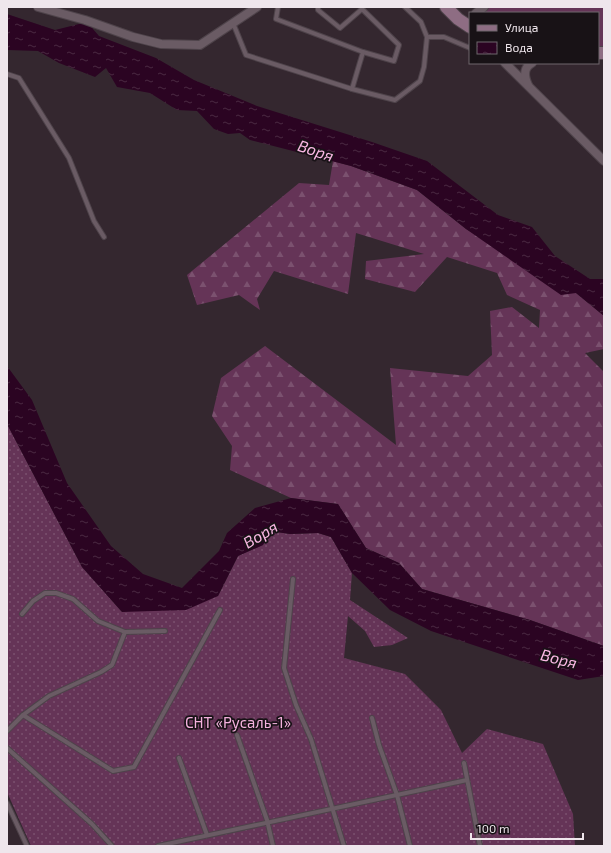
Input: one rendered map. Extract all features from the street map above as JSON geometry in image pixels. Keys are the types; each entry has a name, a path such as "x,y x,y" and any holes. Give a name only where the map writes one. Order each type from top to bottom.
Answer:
{"main road":[{"path":"446,7 468,24"}],"street":[{"path":"38,7 85,20 133,37 161,44 200,45 257,7"},
{"path":"506,64 603,159"},
{"path":"528,86 525,79 525,71 530,64"}],"lane":[{"path":"278,7 276,19 363,52 394,61 399,45 362,9 340,28 318,10 318,7"},
{"path":"233,23 246,55 352,89 395,100 420,81 424,68 427,37 421,22 405,7"},
{"path":"427,37 444,37 469,48"},
{"path":"352,89 363,52"},
{"path":"7,74 19,78 69,158 94,221 104,237"},
{"path":"293,580 284,668 296,705 311,739 344,846"},
{"path":"22,614 33,601 45,593 56,593 73,599 98,622 125,632 165,631"},
{"path":"23,715 113,771 134,767 220,610"},
{"path":"7,731 23,715 49,696 101,672 112,665 125,632"},
{"path":"372,718 379,745 397,795 410,846"},
{"path":"237,735 267,820 273,846"},
{"path":"7,748 92,824 112,846"},
{"path":"179,758 207,836"},
{"path":"464,764 480,846"},
{"path":"158,846 467,780"},
{"path":"7,803 27,846"}],"green space":[{"path":"484,7 604,7 604,52 599,52 599,12 477,12"},
{"path":"333,161 417,190 466,229 576,293 604,316 604,349 585,353 604,372 604,646 530,620 422,589 399,563 366,548 338,504 291,498 230,470 232,446 212,416 221,378 265,346 396,445 390,368 468,376 492,355 490,311 512,307 539,328 540,310 507,295 497,273 447,257 415,292 365,279 366,261 424,254 356,233 348,294 274,271 257,299 260,310 239,295 197,305 187,275 299,183 329,185"},
{"name":"СНТ «Русаль-1»","path":"7,424 82,567 122,612 218,596 238,556 263,545 270,531 290,534 318,533 331,537 352,573 350,600 408,638 392,645 374,647 365,631 348,616 344,658 405,674 441,710 462,753 487,729 543,744 573,814 575,846 31,846 7,792"}],"water":[{"name":"Воря","path":"7,14 55,30 87,22 99,36 156,58 194,80 257,106 427,161 498,215 532,227 555,256 590,279 604,279 604,316 576,293 561,295 466,229 417,190 351,166 250,140 240,133 228,134 214,129 197,111 177,110 150,93 117,87 106,68 95,77 59,63 38,51 7,50"},
{"name":"Воря","path":"7,366 32,400 67,483 111,546 143,574 182,588 219,551 227,533 255,508 291,498 338,504 366,548 399,563 422,589 530,620 604,646 604,676 578,680 431,631 390,610 352,573 331,537 318,533 290,534 270,531 263,545 238,556 218,596 186,610 122,612 82,567 7,424"}]}
